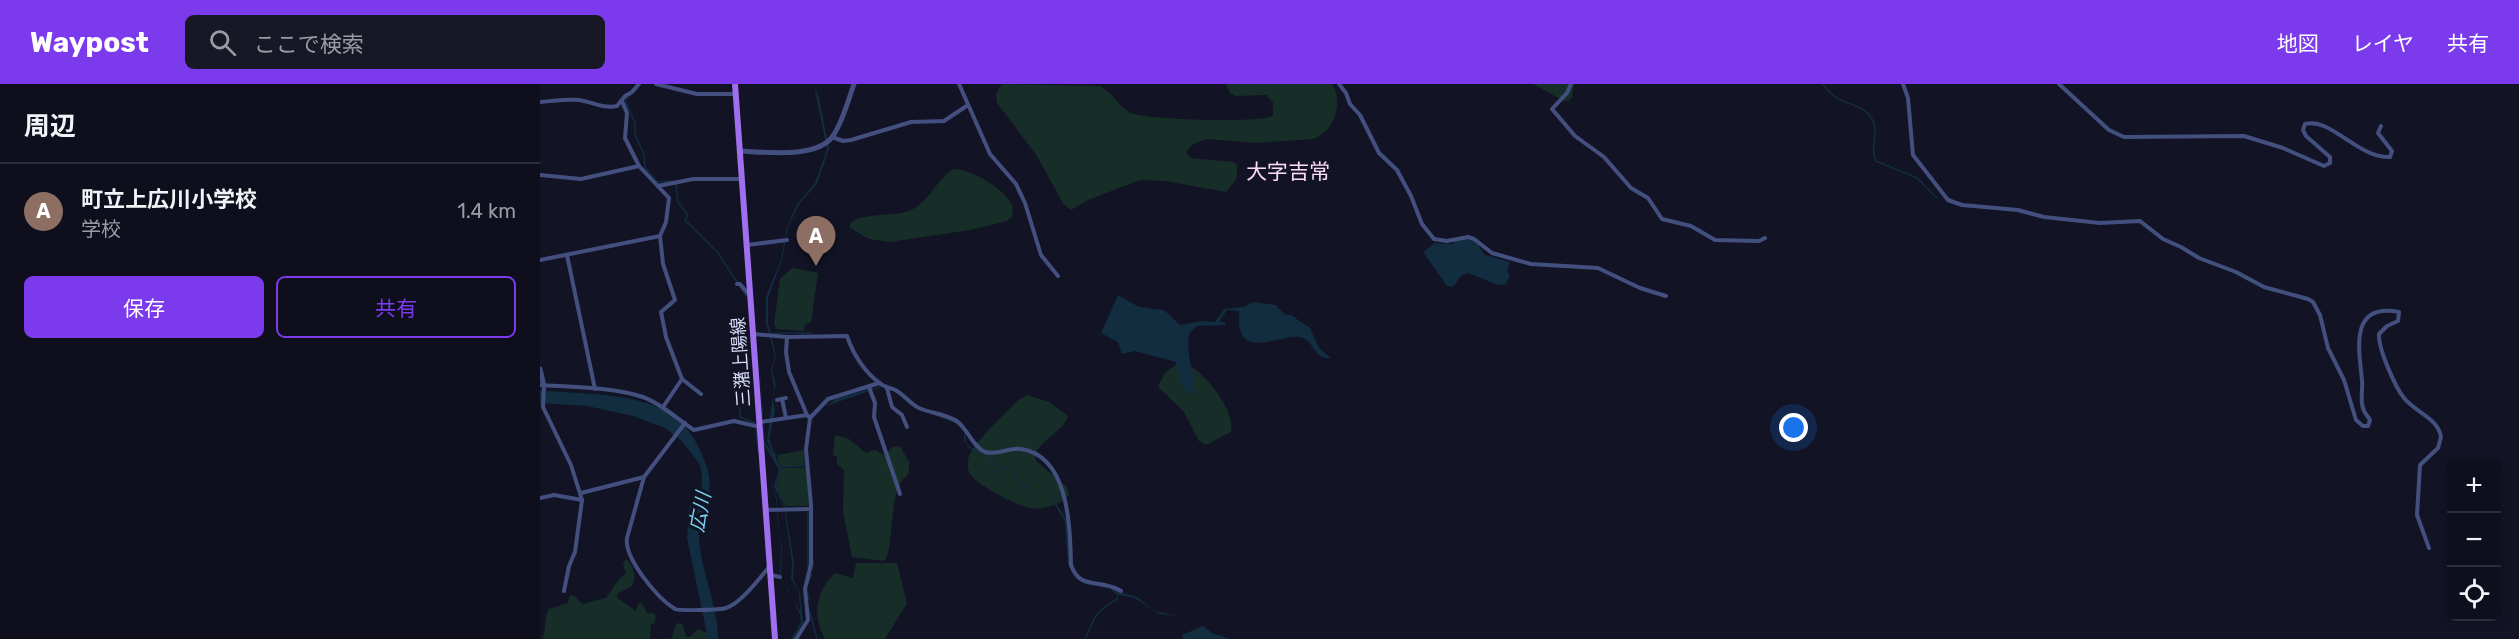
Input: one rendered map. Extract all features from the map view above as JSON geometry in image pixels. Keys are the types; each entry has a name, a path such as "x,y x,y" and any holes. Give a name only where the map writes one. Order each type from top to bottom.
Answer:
{"main road":[{"name":"三潴上陽線","path":"735,84 775,639"}],"street":[{"path":"632,84 632,92"},
{"path":"540,102 570,99 608,108 617,106 639,84"},
{"path":"656,84 697,94 736,94"},
{"path":"740,152 811,150 824,145 832,136 854,84"},
{"path":"959,84 990,154 1016,184 1025,203 1041,255 1058,276"},
{"path":"1339,84 1350,104 1360,115 1379,153 1397,170 1422,224 1434,239 1447,241 1468,237 1492,253 1531,264 1598,268 1640,288 1666,296"},
{"path":"1571,84 1567,93 1552,109 1575,136 1604,157 1630,188 1648,198 1662,219 1690,226 1715,240 1759,241 1765,238"},
{"path":"1903,84 1908,98 1913,155 1948,200 1962,205 2004,208 2044,217 2100,223 2140,221 2163,239 2199,258 2236,272 2264,287 2308,298 2320,315 2328,348 2344,380 2356,420 2363,426 2367,426 2370,420 2363,409 2363,383 2358,345 2361,327 2367,318 2376,313 2399,312 2398,321 2387,326 2379,334 2380,346 2402,397 2436,426 2441,437 2441,443 2420,465 2417,515 2429,549"},
{"path":"2059,84 2100,122 2124,137 2144,139 2244,136 2283,148 2324,166 2330,163 2330,156 2306,136 2303,130 2305,124 2320,124 2360,149 2373,155 2390,157 2392,151 2378,133 2381,126"},
{"path":"622,101 627,113 625,138 639,166 669,198 666,222 660,236 663,264 675,300 661,312 666,337 682,379 701,394"},
{"path":"832,136 843,141 851,140 911,122 944,121 968,105"},
{"path":"540,175 581,179 639,166"},
{"path":"658,186 693,179 742,179"},
{"path":"540,260 660,236"},
{"path":"747,245 787,240"},
{"path":"567,255 595,389"},
{"path":"738,284 752,298"},
{"path":"754,334 787,337 847,336 852,352 883,386 892,407 902,415 907,427"},
{"path":"787,337 786,352 789,372 809,417 806,449 811,509 811,564 805,589 807,620 796,639"},
{"path":"540,369 543,407 572,465 582,500 575,552 569,566 564,591"},
{"path":"663,407 682,379"},
{"path":"542,387 595,389 642,397 663,407 694,430 734,421 761,423 786,418 809,417 828,399 883,386 893,389 921,409 944,414 955,420 963,426 979,448 987,453 1021,449 1047,460 1055,470 1065,504 1071,565 1074,574 1089,583 1107,583 1121,591"},
{"path":"870,389 875,403 874,417 900,494"},
{"path":"782,399 786,418"},
{"path":"684,424 644,477 627,538 628,552 654,588 676,610 701,608 716,610 732,605 770,566"},
{"path":"581,493 644,477"},
{"path":"540,498 554,495 582,500"},
{"path":"766,510 811,509"},
{"path":"770,574 780,577"}],"green space":[{"path":"1002,84 1100,86 1131,113 1180,119 1226,120 1273,116 1273,102 1266,95 1236,96 1230,93 1226,84 1332,84 1337,99 1337,108 1327,130 1313,139 1257,143 1207,139 1193,144 1186,152 1190,158 1234,162 1237,165 1237,178 1226,192 1165,181 1140,180 1088,200 1071,210 1064,205 1037,156 997,103 996,94"},
{"path":"1533,84 1574,84 1572,97 1564,101"},
{"path":"953,169 969,172 996,187 1013,206 1012,217 1007,221 970,230 890,242 869,239 850,228 850,224 861,218 903,213 916,207"},
{"path":"792,268 818,273 811,323 805,324 804,331 777,329 774,325 780,279"},
{"path":"1181,361 1207,381 1229,413 1231,432 1206,445 1199,441 1184,412 1158,387 1165,373"},
{"path":"1027,395 1049,402 1068,416 1061,428 1038,449 1036,461 1067,487 1069,495 1057,504 1041,508 1017,504 998,495 974,479 968,468 969,456 977,443 1018,400"},
{"path":"835,435 849,439 866,453 875,450 885,455 892,447 900,446 909,462 909,473 897,492 889,548 884,561 852,557 843,512 844,470 837,464 837,456 833,455"},
{"path":"804,450 805,465 780,467 777,455"},
{"path":"781,468 806,468 809,505 785,506 776,485"},
{"path":"626,559 633,568 633,583 632,586 617,594 617,598 636,611 638,604 641,603 648,614 651,612 656,615 655,622 651,625 650,639 542,639 549,609 568,603 570,595 583,604 606,598 619,579 626,574 623,564"},
{"path":"856,563 897,563 907,603 885,639 825,639 818,622 820,596 835,573 853,578"},
{"path":"677,623 682,624 686,636 690,637 698,629 710,634 710,639 671,639"}],"water":[{"path":"814,86 819,98 829,149 817,184 799,204 788,227 782,260 768,298 768,323 776,355 772,370 776,384 773,396 775,412 769,439 781,469 776,485 785,507 794,563 793,579 800,593 803,623 791,639 801,622 792,597 800,611 799,592 791,579 792,563 784,507 774,486 779,470 764,444 758,341 765,442 774,455 767,441 774,388 771,370 775,356 766,323 766,296 781,260 787,227 797,204 815,183 827,149"},
{"path":"1463,238 1476,242 1485,255 1510,262 1507,271 1510,275 1506,284 1498,285 1468,273 1461,276 1453,287 1447,286 1423,252 1435,243 1453,244 1455,240"},
{"path":"1118,295 1139,307 1164,310 1180,325 1201,321 1215,322 1224,309 1244,307 1253,302 1276,305 1285,315 1291,315 1310,328 1319,348 1331,358 1318,354 1303,338 1251,342 1244,337 1240,329 1239,311 1227,310 1219,322 1225,322 1225,325 1197,326 1190,332 1188,347 1194,392 1189,395 1181,383 1176,362 1135,351 1122,354 1118,342 1101,333"},
{"path":"887,384 914,406 944,416 958,424 965,432 966,442 970,447 1010,470 1034,495 1025,489 1010,472 969,448 964,440 964,432 955,423 913,407 887,385 826,406 836,399"},
{"name":"広川","path":"540,390 632,399 653,405 672,415 688,430 700,450 709,476 709,504 699,529 699,536 718,639 708,639 687,538 690,501 701,497 700,465 682,441 665,428 633,416 587,406 540,403"},
{"path":"1047,493 1066,520 1073,574 1068,564 1065,521"},
{"path":"779,533 782,548 781,579 784,584 780,579"},
{"path":"1073,574 1078,580 1099,586 1085,584 1076,579"},
{"path":"1109,589 1137,597 1155,611 1179,616 1159,614 1135,598 1118,595"},
{"path":"1203,626 1212,633 1230,639 1183,639 1182,635"}],"waterway":[{"path":"1823,84 1829,92 1842,101 1862,109 1872,119 1875,129 1874,156 1876,161 1917,178 1937,198"},
{"path":"637,89 626,99 626,102 635,123 635,134 644,155 645,167 657,182 672,181"},
{"path":"676,185 678,202 688,215 685,220 718,253 746,296"},
{"path":"774,333 811,333"},
{"path":"740,396 740,417 755,423"},
{"path":"756,428 758,451"},
{"path":"779,467 806,466"},
{"path":"808,513 808,549"},
{"path":"808,550 808,567"},
{"path":"813,560 813,569"},
{"path":"808,583 812,574"},
{"path":"807,591 809,599"},
{"path":"1085,639 1096,615 1117,599 1118,593"},
{"path":"809,609 817,639"}],"place":[{"name":"町立上広川小学校","path":"816,266"}],"district":[{"name":"大字吉常","path":"1288,172"}]}
